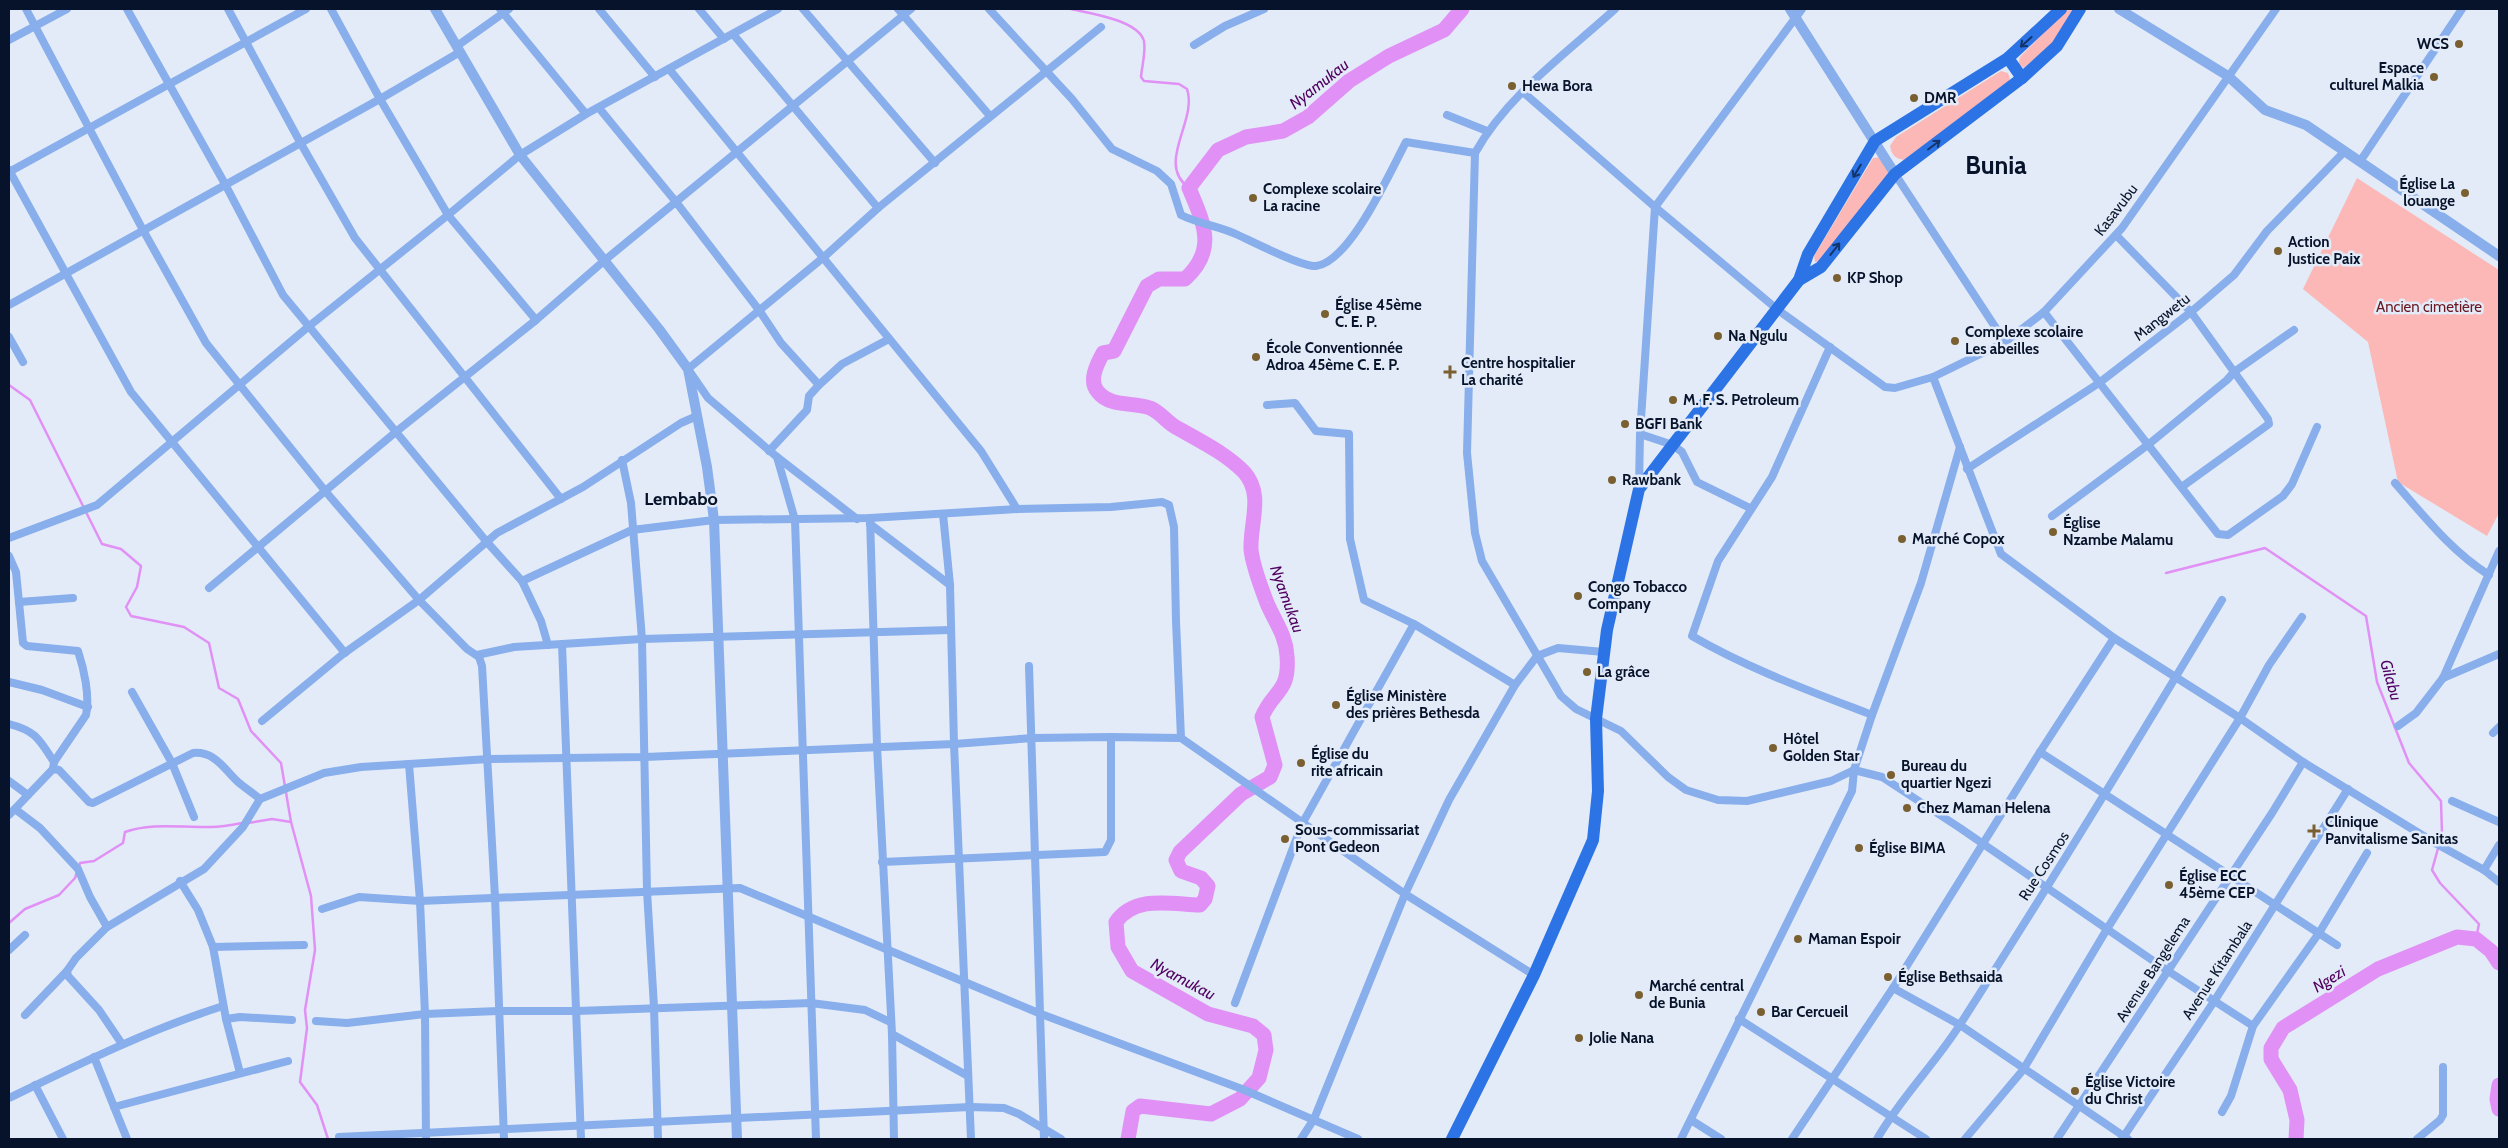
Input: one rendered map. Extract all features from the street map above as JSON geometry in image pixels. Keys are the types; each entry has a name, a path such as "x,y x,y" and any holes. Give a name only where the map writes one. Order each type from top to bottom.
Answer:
{"main road":[{"path":"1452,1139 1534,975 1593,840 1598,791 1596,719 1604,652 1626,540 1639,489 1778,310 1799,280 1808,254 1875,142 2008,58 2061,9"},
{"path":"1799,280 1821,267 1895,174 2022,78 2057,46 2080,9"},
{"path":"2008,58 2022,78"}],"street":[{"path":"26,9 143,230 206,343 326,492 419,600 467,649 477,655 482,666 489,759 504,1139"},
{"path":"9,40 67,9"},
{"path":"127,9 167,84 225,184 283,295 486,541 522,581 542,620 548,645"},
{"path":"228,9 300,142 355,238 561,499"},
{"path":"306,9 9,171 131,392 345,653"},
{"path":"331,9 380,99 448,215 536,320"},
{"path":"435,9 520,155 605,260 708,398 777,457 857,519"},
{"path":"599,9 655,76"},
{"path":"699,9 724,39"},
{"path":"9,538 97,505 171,440 520,155 586,114 778,9"},
{"path":"803,9 935,163"},
{"path":"209,588 397,431 536,320 605,260 848,61 901,12 911,9"},
{"path":"989,9 1047,72 1112,149 1162,174 1171,184 1181,215 1198,223 1218,226 1291,259 1314,266 1328,262 1354,235 1366,218 1406,142 1475,153"},
{"path":"1194,45 1225,26 1264,9"},
{"path":"1615,9 1523,92 1487,132 1475,153 1467,453 1475,533 1482,561 1561,696 1576,709 1621,731 1668,777 1686,790 1718,800 1747,801 1831,781 1854,770 1882,777 1983,843 2168,971 2253,1026"},
{"path":"2119,9 2228,76 2265,110 2306,125 2344,152 2361,160 2499,256"},
{"name":"Kasavubu","path":"1523,92 1655,207 1778,310 1885,387 1895,388 1933,377 2005,342 2044,312 2116,235 2276,9"},
{"path":"2361,160 2462,9"},
{"path":"9,305 380,99 458,49 504,10 586,114"},
{"path":"901,12 990,116"},
{"path":"1639,489 1640,434 1655,207 1796,12 1895,174 2005,342"},
{"path":"688,369 824,257 878,208 1101,27"},
{"path":"733,34 878,208"},
{"path":"669,69 981,451 1017,509"},
{"path":"598,108 676,202 759,310 781,343 819,385"},
{"path":"1447,115 1487,132"},
{"name":"Mangwetu","path":"1967,469 2099,383 2191,312 2234,275 2267,231 2344,152"},
{"path":"2116,235 2191,312 2268,419 2269,424 2183,486"},
{"path":"2044,312 2183,486 2218,534 2228,535 2284,496 2292,484 2317,427"},
{"path":"2052,516 2150,444 2227,380 2234,372 2294,330"},
{"path":"9,337 23,362"},
{"path":"770,451 807,410 809,396 819,385 842,364 889,339"},
{"path":"1830,347 1772,477 1750,508 1718,561 1692,636 1726,656 1776,678 1872,715"},
{"path":"688,369 707,467 714,520 737,1139"},
{"path":"1933,377 2001,554 2114,638 2240,718 2303,762 2435,843 2484,870 2499,882"},
{"path":"1267,405 1295,403 1316,431 1349,434 1350,539 1364,600 1414,624 1515,685"},
{"path":"262,721 345,653 419,600 486,541 583,487 681,422 697,416"},
{"path":"1640,434 1673,445 1682,452 1697,482 1750,508"},
{"path":"1681,1139 1852,791 1854,770 1872,715 1921,583 1960,447"},
{"path":"777,457 795,520 801,749 816,1139"},
{"path":"622,460 631,503 642,639 646,891 654,1007 658,1139"},
{"path":"2395,483 2450,546 2466,561 2489,575"},
{"path":"522,581 632,530 714,520 857,519 870,521 1017,509 1111,507 1162,502 1169,505 1174,527 1181,738"},
{"path":"943,514 950,585 954,744 971,1139"},
{"path":"870,521 950,585"},
{"path":"870,521 877,746 892,1034 894,1139"},
{"path":"2398,726 2416,712 2443,678 2499,551"},
{"path":"9,556 16,572 23,643 26,646 78,651 88,707 86,715 54,766 12,812 40,828 78,869 107,927"},
{"path":"19,602 73,598"},
{"name":"Rue Cosmos","path":"1878,1139 1890,1118 1960,1026 2107,794 2222,600"},
{"path":"1965,1139 2023,1070 2107,929 2240,718 2269,665 2302,617"},
{"path":"1235,1003 1302,824 1414,624"},
{"path":"477,655 514,647 642,639 950,630"},
{"path":"1792,1139 1893,988 2040,752 2114,638"},
{"path":"562,644 582,1139"},
{"path":"1301,1139 1314,1119 1405,894 1449,800 1515,685 1537,656 1558,648 1604,652"},
{"path":"2443,678 2499,654"},
{"path":"1029,666 1033,738 1034,855 1044,1139"},
{"path":"9,682 42,690 88,707"},
{"path":"132,692 172,763 194,817"},
{"path":"9,724 27,729 38,735 54,766 93,804 172,763 194,753 202,752 216,759 238,782 260,799"},
{"path":"882,862 1105,852 1111,840 1111,737"},
{"path":"25,1014 107,927 180,881 204,869 243,827 260,799 324,773 360,767 489,759 645,757 723,752 954,744 1033,738 1181,738 1405,894 1534,975"},
{"path":"2040,752 2337,945"},
{"name":"Avenue Bangelema","path":"2057,1139 2272,813 2303,762"},
{"path":"409,764 420,901 425,1014 426,1135"},
{"path":"9,781 28,795"},
{"name":"Avenue Kitambala","path":"2124,1138 2276,905 2348,789"},
{"path":"2452,801 2499,822"},
{"path":"2484,870 2499,845"},
{"path":"2222,1112 2231,1096 2253,1026 2319,933 2367,853"},
{"path":"180,881 198,910 214,947 223,1006 240,1073"},
{"path":"322,909 359,897 420,901 740,888 1041,1014 1242,1089 1358,1139"},
{"path":"9,950 25,935"},
{"path":"214,947 304,945"},
{"path":"67,971 68,976 99,1010 122,1044"},
{"path":"1893,988 1960,1026 2124,1138"},
{"path":"316,1021 347,1023 425,1014 498,1011 577,1011 812,1003 866,1010 890,1022"},
{"path":"9,1098 122,1044 190,1016 223,1006"},
{"path":"226,1019 240,1017 292,1020"},
{"path":"1739,1019 1890,1118 1926,1139"},
{"path":"892,1034 968,1076"},
{"path":"94,1057 127,1139"},
{"path":"114,1107 288,1061"},
{"path":"2417,1139 2440,1120 2443,1115 2444,1067"},
{"path":"35,1085 63,1139"},
{"path":"339,1137 426,1135 504,1128 657,1123 970,1107 1004,1108 1019,1114 1062,1139"},
{"path":"1691,1120 1721,1139"}],"green space":[{"path":"2067,9 2073,9 2054,42 2024,68 2018,64 2020,57"},
{"path":"2001,71 2008,73 2010,79 2007,83 1904,160 1894,156 1890,146 1896,137"},
{"path":"1881,157 1888,171 1888,177 1821,262 1815,262 1814,256 1873,158"},
{"name":"Ancien cimetière","path":"2357,178 2499,270 2499,513 2487,536 2398,482 2368,342 2303,289"}],"waterway":[{"path":"1071,9 1100,15 1133,28 1144,41 1141,77 1144,81 1179,84 1187,89 1189,101 1176,154 1176,166 1180,178 1189,188"},
{"name":"Nyamukau","path":"1128,1139 1133,1111 1140,1106 1211,1114 1240,1099 1259,1078 1266,1050 1264,1035 1253,1026 1208,1014 1132,971 1118,947 1116,922 1124,913 1143,904 1200,905 1205,899 1208,886 1201,878 1181,871 1176,860 1180,852 1241,794 1270,777 1275,765 1262,717 1266,708 1280,690 1286,677 1287,656 1282,635 1267,603 1252,555 1251,539 1255,499 1250,481 1244,472 1228,458 1174,426 1154,410 1143,406 1115,402 1103,397 1095,388 1094,372 1103,353 1114,351 1147,286 1159,279 1185,279 1202,257 1205,235 1203,224 1189,188 1218,150 1246,137 1283,131 1308,117 1349,81 1389,56 1444,30 1462,9"},
{"path":"9,385 30,400 102,544 121,549 141,566 137,587 126,607 131,616 184,627 209,643 219,688 238,699 251,731 281,763 291,822 311,896 315,950 305,1010 307,1028 300,1082 317,1105 328,1139"},
{"name":"Gilabu","path":"2166,573 2265,548 2366,616 2377,682 2409,763 2441,801 2442,834 2432,870 2440,883 2479,924 2476,939"},
{"path":"248,823 272,819 291,822"},
{"path":"79,867 80,863 94,861 123,843 125,832 135,829 157,826 215,827 242,823"},
{"path":"9,923 25,909 59,895 75,878 77,872"},
{"name":"Ngezi","path":"2296,1139 2297,1120 2290,1090 2271,1059 2271,1048 2283,1028 2378,969 2457,937 2476,939 2491,951 2499,963"},
{"name":"Ngezi","path":"2499,1085 2497,1099 2499,1109"}],"place":[{"name":"WCS","path":"2459,44"},
{"name":"Espace culturel Malkia","path":"2434,77"},
{"name":"Hewa Bora","path":"1512,86"},
{"name":"DMR","path":"1914,98"},
{"name":"Église La louange","path":"2465,193"},
{"name":"Complexe scolaire La racine","path":"1253,198"},
{"name":"Action Justice Paix","path":"2278,251"},
{"name":"KP Shop","path":"1837,278"},
{"name":"Église 45ème C. E. P.","path":"1325,314"},
{"name":"Na Ngulu","path":"1718,336"},
{"name":"Complexe scolaire Les abeilles","path":"1955,341"},
{"name":"École Conventionnée Adroa 45ème C. E. P.","path":"1256,357"},
{"name":"Centre hospitalier La charité","path":"1450,372"},
{"name":"M. F. S. Petroleum","path":"1673,400"},
{"name":"BGFI Bank","path":"1625,424"},
{"name":"Rawbank","path":"1612,480"},
{"name":"Église Nzambe Malamu","path":"2053,532"},
{"name":"Marché Copox","path":"1902,539"},
{"name":"Congo Tobacco Company","path":"1578,596"},
{"name":"La grâce","path":"1587,672"},
{"name":"Église Ministère des prières Bethesda","path":"1336,705"},
{"name":"Hôtel Golden Star","path":"1773,748"},
{"name":"Église du rite africain","path":"1301,763"},
{"name":"Bureau du quartier Ngezi","path":"1891,775"},
{"name":"Chez Maman Helena","path":"1907,808"},
{"name":"Clinique Panvitalisme Sanitas","path":"2314,831"},
{"name":"Sous-commissariat Pont Gedeon","path":"1285,839"},
{"name":"Église BIMA","path":"1859,848"},
{"name":"Église ECC 45ème CEP","path":"2169,885"},
{"name":"Maman Espoir","path":"1798,939"},
{"name":"Église Bethsaida","path":"1888,977"},
{"name":"Marché central de Bunia","path":"1639,995"},
{"name":"Bar Cercueil","path":"1761,1012"},
{"name":"Jolie Nana","path":"1579,1038"},
{"name":"Église Victoire du Christ","path":"2075,1091"}],"district":[{"name":"Bunia","path":"1996,165"},
{"name":"Lembabo","path":"681,499"}]}
